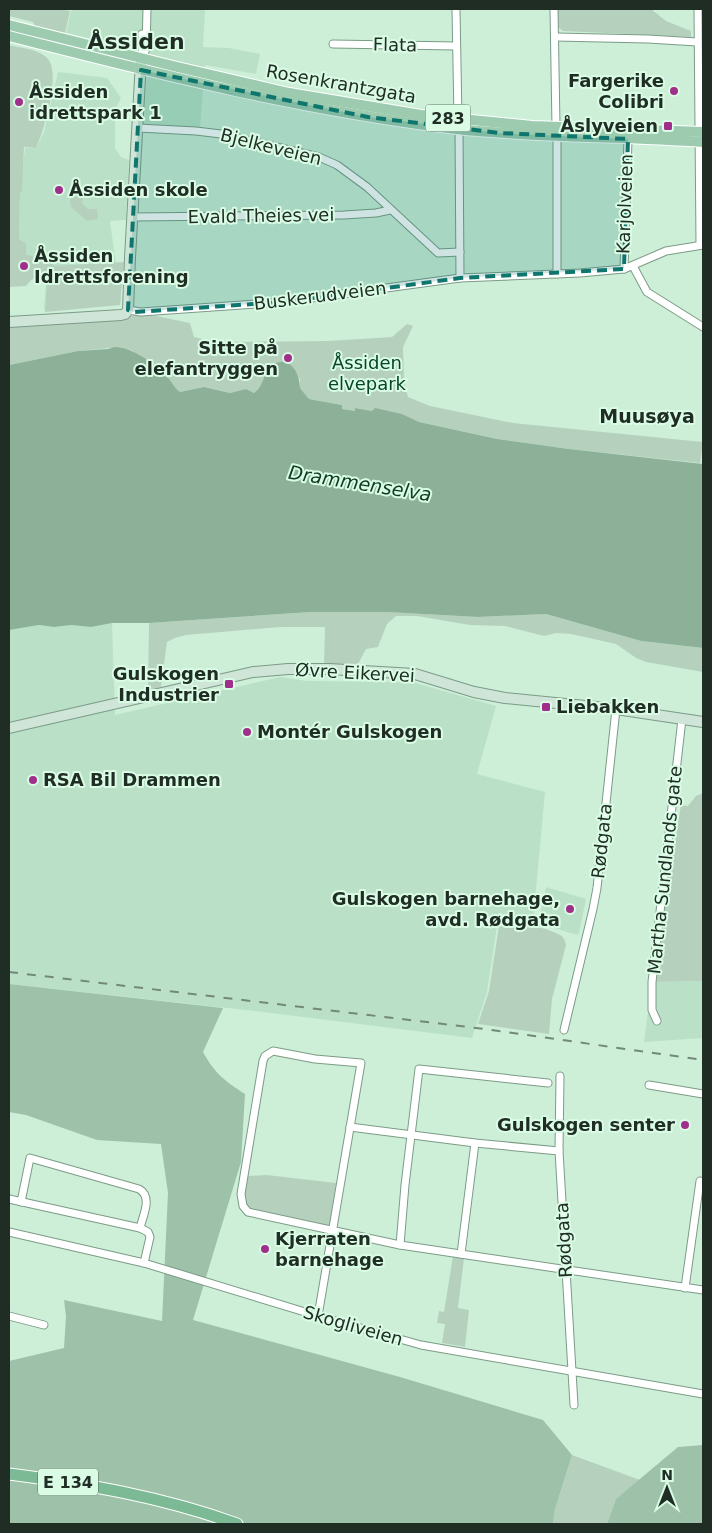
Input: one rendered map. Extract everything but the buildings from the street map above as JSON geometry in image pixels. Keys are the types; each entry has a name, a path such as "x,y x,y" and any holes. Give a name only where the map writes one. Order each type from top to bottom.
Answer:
{"highway":[{"name":"E 134","path":"9,1474 68,1482 193,1510 237,1524"},
{"name":"E 134","path":"9,1479 126,1495"},
{"name":"E 134","path":"140,1498 223,1524"}],"main road":[{"name":"Rosenkrantzgata","path":"9,24 142,58 307,96 458,124"},
{"name":"Rosenkrantzgata","path":"9,36 141,70 368,117 628,139 701,137"},
{"path":"128,310 142,58"},
{"name":"Rosenkrantzgata","path":"557,132 701,137"},
{"name":"Buskerudveien","path":"9,322 122,315 128,310"},
{"name":"Øvre Eikervei","path":"9,728 253,672 329,668 415,674 474,692 505,698 616,709 703,722"}],"street":[{"path":"142,58 146,9"},
{"path":"456,9 460,278"},
{"path":"554,9 557,132 557,274"},
{"path":"698,9 701,245"},
{"path":"555,37 648,39 699,46"},
{"name":"Flata","path":"333,44 456,46"},
{"name":"Bjelkeveien","path":"138,128 196,130 221,134 319,157 337,165 353,176 438,253 460,252"},
{"name":"Karjolveien","path":"624,268 628,139"},
{"name":"Evald Theies vei","path":"132,217 344,215 390,210"},
{"name":"Buskerudveien","path":"128,310 134,312 178,311 283,302 460,278 557,274 624,268 633,266 666,251 701,245"},
{"path":"633,266 647,292 703,327"},
{"name":"Rødgata","path":"564,1030 597,888 616,709"},
{"name":"Martha Sundlands gate","path":"657,1021 652,1010 652,982 682,719"},
{"path":"318,1316 332,1231 361,1064 315,1059 273,1051 265,1056 241,1194 243,1206 248,1212 332,1231 400,1245 703,1290"},
{"path":"400,1245 419,1069 548,1083"},
{"name":"Rødgata","path":"560,1076 558,1152 574,1405"},
{"path":"649,1085 703,1094"},
{"path":"350,1126 558,1152"},
{"path":"461,1254 475,1143"},
{"path":"21,1202 30,1158 139,1189 147,1199 140,1228"},
{"path":"685,1288 700,1181"},
{"path":"9,1199 140,1228 148,1232 150,1237 144,1263"},
{"name":"Skogliveien","path":"9,1232 144,1263 421,1345 703,1394"},
{"path":"9,1316 44,1325"}],"highlighted area":[{"path":"141,70 368,117 500,133 628,139 624,269 460,278 283,302 135,312 128,310"}],"shaded area":[{"path":"74,9 205,9 203,47 229,48 260,54 256,74 205,65 200,128 144,125 148,53 66,33 71,11"},
{"name":"Åssiden skole","path":"58,72 107,78 121,98 115,110 115,148 121,157 129,160 126,220 110,221 121,302 44,309 46,283 31,279 26,255 19,239 20,193 25,148 36,148 44,132"},
{"path":"112,623 115,715 280,677 307,681 412,682 496,706 477,774 545,792 533,922 499,913 487,992 472,1038 255,1011 9,984 9,630 39,625 91,627"},
{"path":"546,887 586,899 577,935 538,923"},
{"path":"703,981 703,1038 644,1042 652,982"},
{"path":"9,984 223,1008 203,1052 221,1076 245,1094 241,1162 193,1320 400,1377 543,1420 572,1455 555,1509 553,1524 9,1524 9,1361 64,1348 66,1316 64,1300 162,1321 168,1193 161,1144 97,1140 26,1115 9,1112"},
{"path":"703,1445 703,1524 607,1524 616,1499 678,1447"}],"green space":[{"path":"9,9 61,9 70,11 65,33 35,26 33,22 9,16"},
{"path":"558,9 651,9 666,21 691,31 691,37 563,31 558,27"},
{"path":"9,45 40,53 48,59 52,66 53,77 47,116 36,148 24,147 19,239 26,244 26,255 33,256 33,259 51,259 54,266 124,262 120,305 45,312 47,283 32,279 26,286 9,287"},
{"path":"78,196 83,198 82,203 88,209 97,209 98,219 87,221 71,207 70,201 72,197"},
{"name":"Åssiden elvepark","path":"140,315 156,316 190,323 194,337 216,342 328,341 392,337 407,324 413,326 403,347 404,381 408,397 430,406 513,423 703,442 700,463 497,439 419,422 402,414 356,408 355,411 341,409 342,405 309,399 300,388 300,379 279,362 270,368 261,386 254,393 246,389 230,393 204,387 180,392 175,389 168,378 150,363 131,350 120,347 78,351 9,365 9,324"},
{"path":"311,612 387,612 478,617 546,614 641,641 703,648 703,672 646,662 636,658 616,644 571,634 556,633 544,636 505,626 470,625 417,616 396,616 387,624 378,647 366,649 357,666 324,665 325,627 281,627 186,635 175,638 167,642 161,687 148,690 149,623"},
{"path":"703,793 703,981 652,982 681,805 688,806 696,796"},
{"path":"500,919 555,932 565,941 566,945 552,999 549,1034 478,1024 489,991"},
{"path":"267,1175 336,1183 330,1223 327,1227 249,1209 244,1200 247,1176"},
{"path":"453,1256 464,1258 458,1308 469,1310 465,1347 442,1343 445,1324 437,1323 439,1311 444,1312"},
{"path":"572,1455 640,1480 616,1499 607,1524 553,1524 555,1509"}],"water":[{"name":"Drammenselva","path":"114,347 128,350 143,357 163,373 180,392 204,387 230,393 246,389 254,393 258,390 270,367 280,362 285,362 290,364 296,372 300,388 309,399 342,405 342,409 355,411 355,408 372,411 375,408 402,414 419,422 497,439 703,464 703,648 641,641 546,614 478,617 387,612 311,612 149,623 112,623 91,627 39,625 9,630 9,365 78,351"}],"railway":[{"path":"9,972 485,1029 703,1060"}],"place":[{"name":"Fargerike Colibri","path":"674,91"},
{"name":"Åssiden idrettspark 1","path":"19,102"},
{"name":"Åslyveien","path":"668,126"},
{"name":"Åssiden skole","path":"59,190"},
{"name":"Åssiden Idrettsforening","path":"24,266"},
{"name":"Sitte på elefantryggen","path":"288,358"},
{"name":"Gulskogen Industrier","path":"229,684"},
{"name":"Liebakken","path":"546,707"},
{"name":"Montér Gulskogen","path":"247,732"},
{"name":"RSA Bil Drammen","path":"33,780"},
{"name":"Gulskogen barnehage, avd. Rødgata","path":"570,909"},
{"name":"Gulskogen senter","path":"685,1125"},
{"name":"Kjerraten barnehage","path":"265,1249"}],"district":[{"name":"Åssiden","path":"136,41"},
{"name":"Muusøya","path":"647,416"}]}
